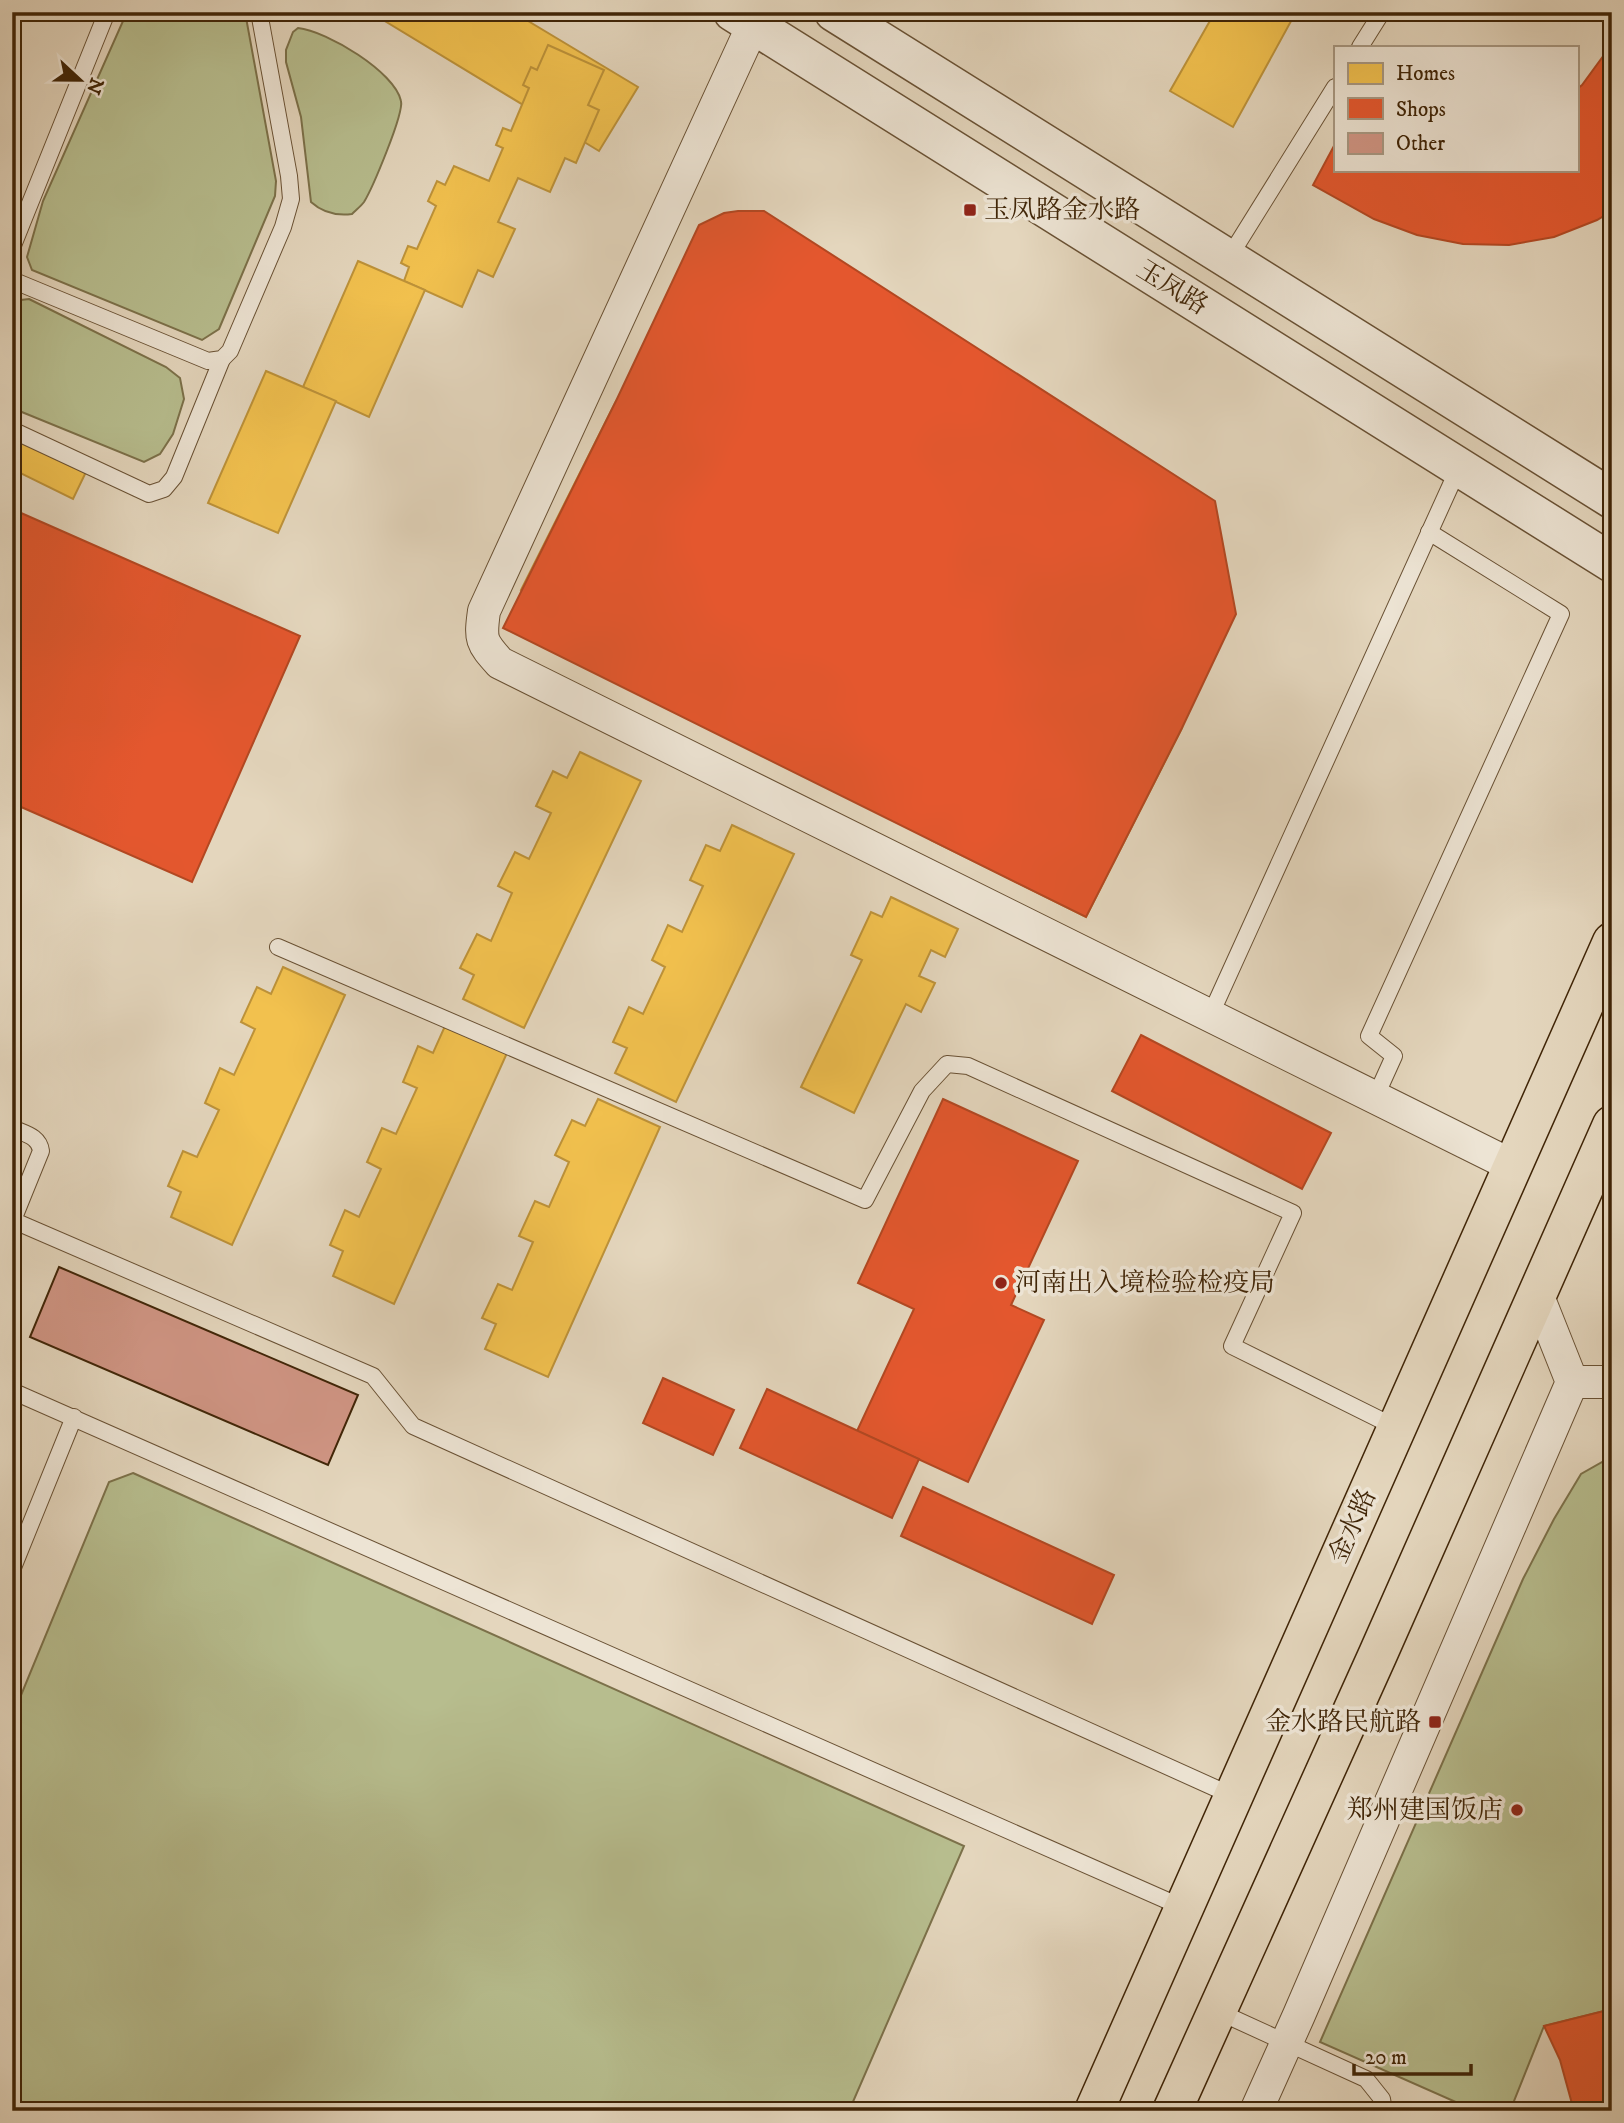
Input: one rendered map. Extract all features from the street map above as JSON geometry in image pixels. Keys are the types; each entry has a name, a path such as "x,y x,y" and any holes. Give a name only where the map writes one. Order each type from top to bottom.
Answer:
{"main road":[{"name":"金水路","path":"1094,2111 1612,942"},
{"path":"1172,2111 1612,1125"}],"street":[{"name":"玉凤路","path":"834,12 1612,499"},
{"name":"玉凤路","path":"743,19 1612,563"},
{"path":"743,19 484,611 484,645 500,663 1513,1166"},
{"path":"1256,2111 1572,1382 1537,1294"},
{"path":"1572,1382 1612,1382"}],"lane":[{"path":"12,248 107,12"},
{"path":"12,430 149,494 164,489 174,477 222,359 230,351 283,227 291,199 259,12"},
{"path":"1361,46 1382,12"},
{"path":"1228,259 1334,89"},
{"path":"12,280 208,361 222,359"},
{"path":"1210,1016 1459,467"},
{"path":"1375,1098 1394,1056 1369,1037 1561,614 1429,532"},
{"path":"278,947 865,1200 922,1091 947,1064 968,1066 1293,1213 1232,1346 1397,1428"},
{"path":"12,1128 35,1138 41,1151 12,1220 373,1376 413,1426 1233,1796"},
{"path":"12,1391 1184,1908"},
{"path":"12,1570 74,1417"},
{"path":"1217,2011 1366,2079 1381,2099 1384,2111"}],"green space":[{"path":"127,12 245,12 276,181 275,196 219,329 202,340 32,270 27,257 43,201"},
{"path":"298,28 325,37 358,55 386,78 401,101 398,120 380,168 364,202 352,214 330,213 311,202 301,117 286,62 286,50 293,32"},
{"path":"29,299 166,367 180,378 184,399 173,434 160,454 144,462 12,408 12,301"},
{"name":"郑州建国饭店","path":"1604,1461 1612,1467 1612,2009 1544,2026 1510,2111 1476,2111 1320,2042 1523,1579 1581,1474"},
{"path":"133,1473 964,1846 849,2111 12,2111 12,1717 109,1482"}],"building: Homes":[{"path":"370,12 513,12 638,87 599,151"},
{"path":"1215,12 1296,12 1233,127 1170,91"},
{"path":"548,45 604,70 588,105 599,110 576,163 565,158 550,192 518,178 498,222 515,229 493,277 478,270 462,307 404,281 409,267 401,263 408,246 417,249 436,206 428,201 437,181 445,185 454,166 489,181 503,148 496,145 503,128 511,131 529,88 523,85 531,67 537,70"},
{"path":"358,261 425,290 369,417 303,387"},
{"path":"266,371 336,401 278,533 208,503"},
{"path":"616,401 741,464 647,653 521,590"},
{"path":"12,437 86,472 73,499 12,469"},
{"path":"1028,652 1182,728 1086,917 931,840"},
{"path":"580,752 641,781 524,1028 463,999 474,975 460,968 477,934 491,941 512,893 498,886 515,852 529,859 551,813 536,806 553,771 567,778"},
{"path":"732,825 794,854 676,1102 615,1073 627,1048 613,1042 629,1007 643,1014 665,967 652,960 668,925 682,932 703,886 690,880 706,845 720,851"},
{"path":"891,897 958,929 945,957 931,950 919,976 935,983 921,1012 906,1004 854,1113 801,1087 862,960 851,955 871,912 882,917"},
{"path":"283,967 345,995 232,1245 171,1217 181,1192 168,1186 183,1151 197,1157 219,1110 205,1103 220,1068 234,1075 255,1029 241,1022 257,987 271,994"},
{"path":"445,1026 507,1053 394,1304 333,1276 343,1251 330,1245 345,1210 359,1217 381,1169 367,1162 382,1128 396,1134 417,1088 403,1082 418,1046 433,1053"},
{"path":"598,1099 660,1127 548,1377 485,1349 496,1324 482,1318 498,1284 512,1290 533,1242 519,1236 535,1201 549,1207 569,1162 555,1155 572,1120 585,1126"}],"building: Shops":[{"path":"1612,44 1612,211 1554,237 1509,245 1463,244 1417,235 1374,219 1313,185 1334,146 1334,172 1578,172 1578,88"},
{"path":"764,211 1215,501 1236,614 1182,728 1086,917 503,628 616,401 699,225 724,213"},
{"path":"12,509 300,636 192,882 12,803"},
{"path":"1141,1035 1331,1133 1302,1189 1112,1091"},
{"path":"943,1099 1078,1161 1011,1305 1044,1320 968,1482 857,1431 914,1309 858,1283"},
{"path":"663,1378 734,1410 713,1455 643,1423"},
{"path":"767,1389 919,1459 892,1518 740,1448"},
{"path":"923,1487 1114,1575 1092,1624 901,1536"},
{"path":"1612,2009 1612,2111 1574,2111 1560,2060 1544,2026"}],"building: Other":[{"path":"59,1267 358,1395 328,1465 30,1337"}],"place":[{"name":"玉凤路金水路","path":"970,210"},
{"name":"河南出入境检验检疫局","path":"1001,1283"},
{"name":"金水路民航路","path":"1435,1722"},
{"name":"郑州建国饭店","path":"1517,1810"}]}
